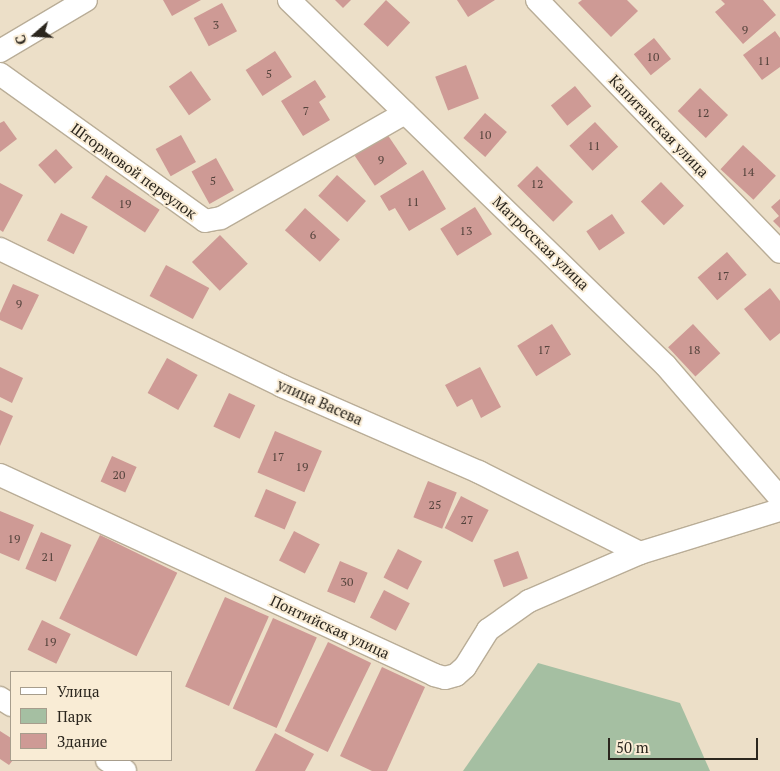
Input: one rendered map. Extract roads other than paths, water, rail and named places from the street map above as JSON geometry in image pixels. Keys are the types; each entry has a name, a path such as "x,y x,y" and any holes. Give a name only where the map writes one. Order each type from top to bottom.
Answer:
{"street":[{"path":"0,51 86,0"},
{"name":"Матросская улица","path":"289,0 666,366 780,498"},
{"name":"Капитанская улица","path":"537,0 780,252"},
{"name":"Штормовой переулок","path":"0,74 205,221 221,218 405,113"},
{"name":"улица Васева","path":"0,249 282,386 479,472 640,553"},
{"name":"Понтийская улица","path":"0,475 434,676 445,678 456,675 465,667 488,630 506,615 530,601 640,553"},
{"path":"640,553 780,510"},
{"path":"109,761 125,771"}]}
